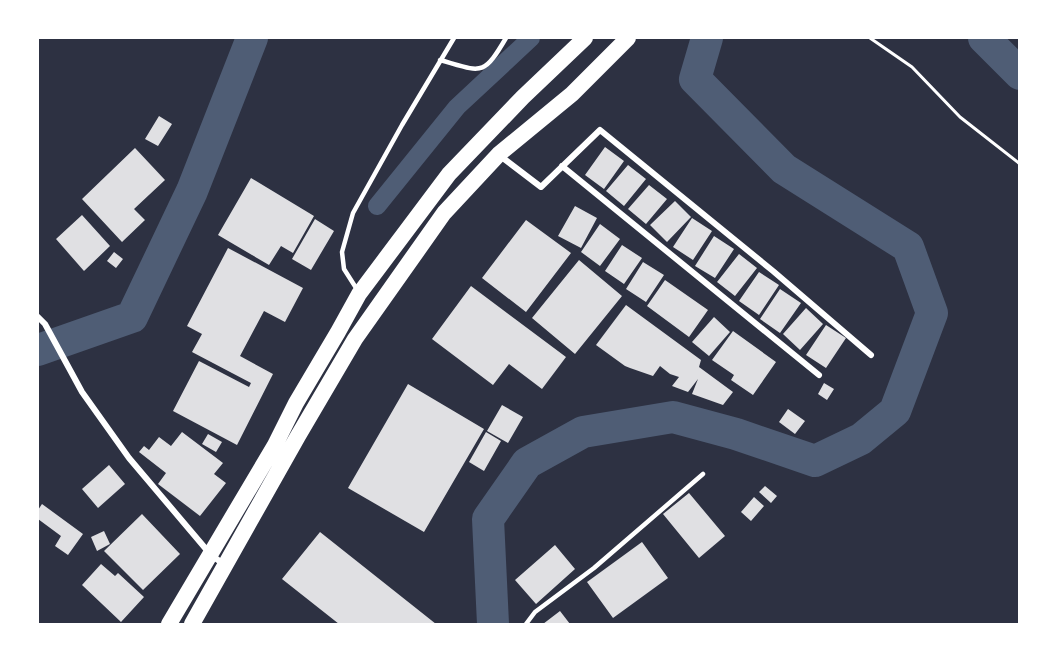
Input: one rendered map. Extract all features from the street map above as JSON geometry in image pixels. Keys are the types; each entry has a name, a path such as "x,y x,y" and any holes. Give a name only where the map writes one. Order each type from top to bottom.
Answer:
{"highway":[{"path":"169,624 275,445 296,403 359,294 449,174 523,97 585,38"},
{"path":"192,624 355,339 444,213 499,154 572,94 628,38"}],"street":[{"path":"499,154 541,187 600,130 773,271 871,355"},
{"path":"562,166 819,375"},
{"path":"38,317 45,324 82,392 129,458 211,555 225,565"}],"lane":[{"path":"359,294 344,269 342,252 353,213 454,38"},
{"path":"440,60 480,69 492,61 506,38"},
{"path":"526,624 535,612 594,568 703,474"}],"path":[{"path":"870,38 912,67 960,117 1020,164"}],"building":[{"path":"159,116 172,124 158,146 145,139"},
{"path":"605,147 624,161 604,189 585,175"},
{"path":"135,148 165,180 134,209 145,220 122,242 82,199"},
{"path":"628,165 646,179 624,206 606,191"},
{"path":"251,178 314,216 293,253 281,246 269,265 218,235"},
{"path":"649,185 667,199 646,224 628,209"},
{"path":"675,201 691,217 667,242 650,225"},
{"path":"575,206 597,218 581,248 558,236"},
{"path":"82,215 110,246 84,271 56,239"},
{"path":"692,218 712,231 693,260 673,247"},
{"path":"315,219 334,231 311,270 292,259"},
{"path":"526,220 571,253 526,312 482,278"},
{"path":"600,224 620,239 600,266 581,252"},
{"path":"714,236 734,249 715,278 695,266"},
{"path":"622,245 642,258 624,284 605,271"},
{"path":"228,248 303,288 285,322 264,311 240,356 273,374 237,445 173,411 199,361 249,387 251,383 192,352 202,334 187,326"},
{"path":"114,252 123,259 116,268 107,261"},
{"path":"739,254 757,268 735,296 717,282"},
{"path":"579,260 622,296 575,354 532,318"},
{"path":"643,262 664,275 646,302 626,289"},
{"path":"759,272 779,285 759,315 739,301"},
{"path":"665,280 708,310 689,337 647,306"},
{"path":"471,286 566,357 542,389 509,364 493,385 432,339"},
{"path":"780,289 801,303 780,333 760,319"},
{"path":"626,305 701,360 699,367 733,392 723,405 692,394 698,379 688,392 672,386 679,377 670,374 660,366 653,376 625,366 596,345"},
{"path":"806,308 823,324 800,350 783,334"},
{"path":"714,317 730,332 709,356 692,342"},
{"path":"826,325 846,338 826,368 806,355"},
{"path":"733,331 776,362 753,395 731,380 734,375 712,360"},
{"path":"824,383 834,389 827,400 818,394"},
{"path":"408,384 484,429 424,532 348,488"},
{"path":"502,405 523,417 508,443 487,431"},
{"path":"788,409 805,421 795,434 779,422"},
{"path":"182,432 223,463 214,474 226,483 200,516 158,484 166,473 139,452 144,446 149,450 159,437 171,446"},
{"path":"486,432 501,441 484,471 469,462"},
{"path":"208,434 222,442 216,452 202,444"},
{"path":"109,465 125,484 98,508 82,489"},
{"path":"765,486 777,496 771,503 759,492"},
{"path":"689,493 725,536 699,558 663,514"},
{"path":"754,497 764,506 751,521 741,512"},
{"path":"42,504 83,534 68,555 55,546 61,536 38,519 38,510"},
{"path":"142,514 180,554 143,590 104,551"},
{"path":"104,531 110,544 97,551 91,537"},
{"path":"320,532 436,624 339,624 282,579"},
{"path":"642,542 668,578 613,618 587,582"},
{"path":"555,545 575,569 536,604 515,580"},
{"path":"101,564 115,576 118,573 144,597 121,622 82,585"},
{"path":"560,611 570,624 543,624"}],"waterway":[{"path":"38,350 132,317 192,191 252,38"},
{"path":"377,206 457,107 531,38"},
{"path":"493,624 488,519 527,463 583,432 673,417 736,434 815,461 861,439 895,411 932,313 908,247 784,169 695,79 707,38"},
{"path":"984,38 1020,74"}]}
